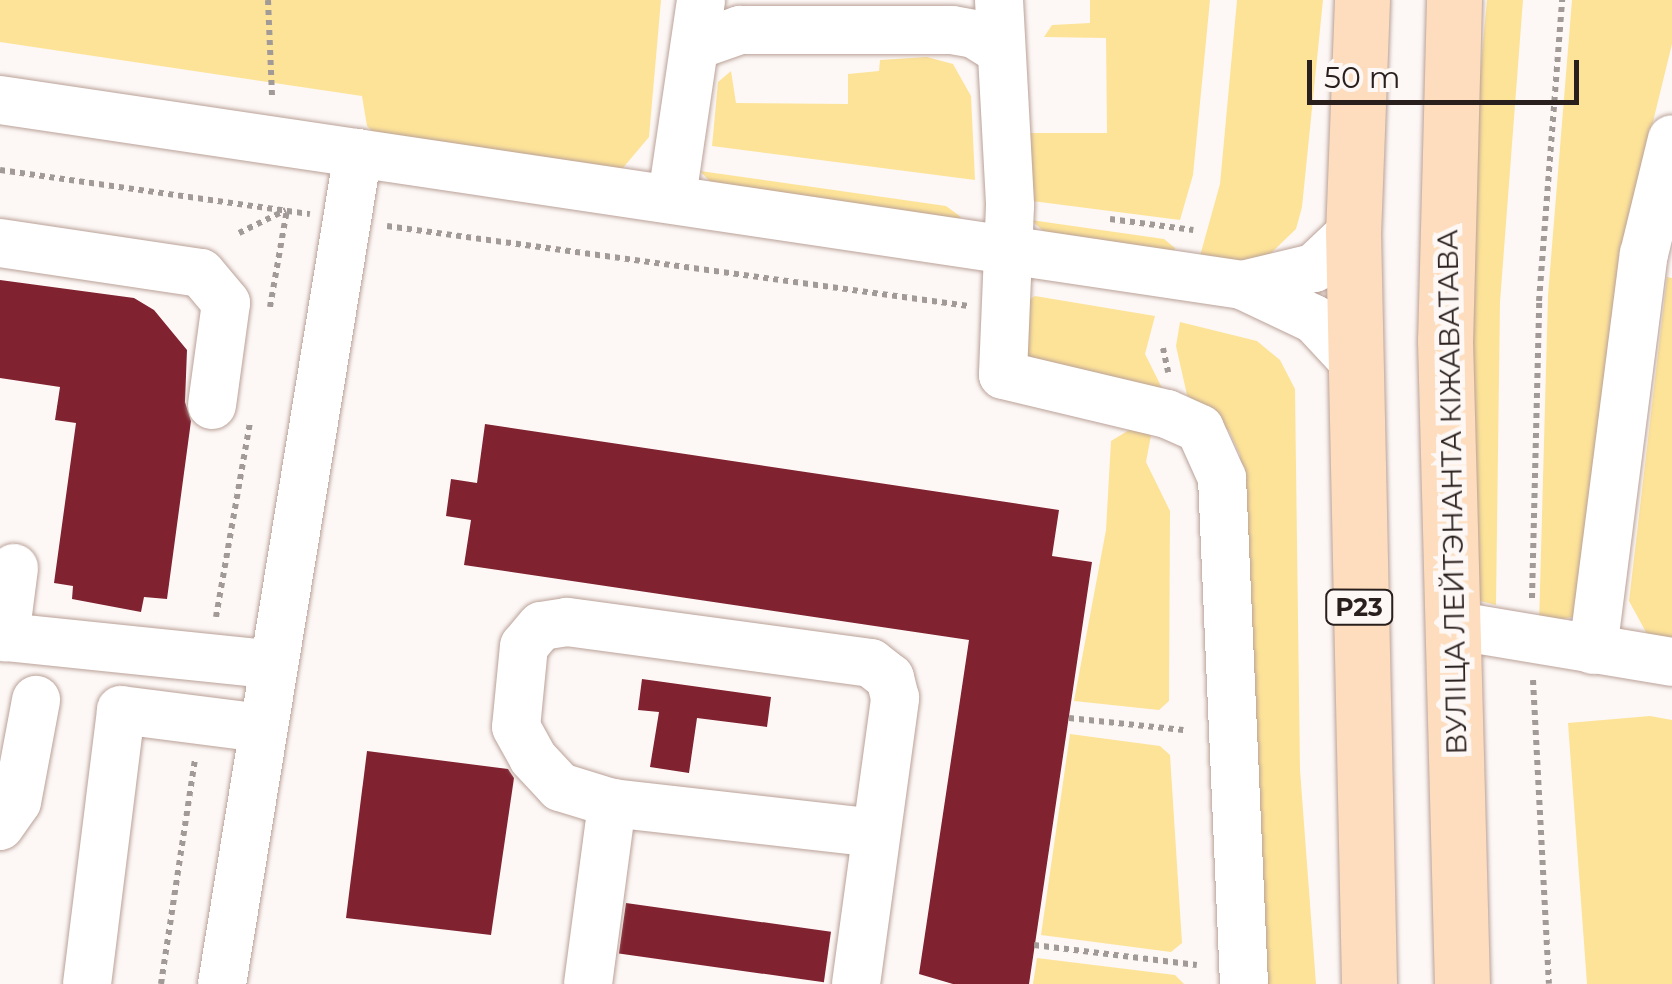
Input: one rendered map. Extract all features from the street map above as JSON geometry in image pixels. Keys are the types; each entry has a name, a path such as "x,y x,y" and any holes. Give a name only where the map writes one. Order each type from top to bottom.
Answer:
{"main road":[{"name":"Р23","path":"1362,0 1352,231 1369,984"},
{"name":"ВУЛІЦА ЛЕЙТЭНАНТА КІЖАВАТАВА","path":"1454,0 1445,340 1462,984"}],"street":[{"path":"999,0 1007,250 1003,375 1167,414 1200,430 1210,443 1222,478 1244,984"},
{"path":"672,197 700,11 740,30 952,30 1000,50"},
{"path":"0,100 672,197 1242,285 1314,319 1355,363"},
{"path":"1593,650 1658,257 1672,139"},
{"path":"222,984 358,154"},
{"path":"1242,285 1314,268 1352,231"},
{"path":"0,243 201,273 226,304 233,405"},
{"path":"14,568 5,637 274,665"},
{"path":"856,984 895,698 890,678 871,663 567,622 541,626 524,646 516,727 532,758 560,787 612,803 875,833"},
{"path":"1450,625 1672,662"},
{"path":"0,826 17,802 44,641"},
{"path":"0,735 36,700"},
{"path":"86,984 121,710 262,728"},
{"path":"588,984 612,803"}],"path":[{"path":"268,0 272,96"},
{"path":"1549,984 1531,639 1539,301 1562,0"},
{"path":"0,170 1005,312"},
{"path":"239,233 287,210"},
{"path":"266,326 287,210"},
{"path":"1163,348 1170,378"},
{"path":"209,658 233,405"},
{"path":"1069,718 1183,730"},
{"path":"161,984 201,721"},
{"path":"1034,945 1197,965"}],"shaded area":[{"path":"0,0 661,0 649,137 617,175 387,145 367,126 362,96 0,42"},
{"path":"1090,0 1210,0 1193,175 1180,220 1032,201 1030,133 1107,133 1106,38 1044,37 1052,25 1090,23"},
{"path":"1237,0 1323,0 1302,207 1296,229 1268,256 1240,266 1198,263 1220,184"},
{"path":"1487,0 1523,0 1500,302 1496,605 1476,600 1469,193"},
{"path":"1572,0 1672,0 1672,44 1629,220 1576,616 1539,625 1548,295"},
{"path":"927,57 953,64 971,96 975,180 712,146 718,82 731,71 736,103 848,104 848,74 879,71 880,60"},
{"path":"700,171 946,206 961,217 951,225 717,189"},
{"path":"1031,220 1164,239 1175,248 1172,261 1050,237"},
{"path":"1667,277 1672,278 1672,641 1647,634 1629,601"},
{"path":"1035,296 1155,316 1145,354 1164,392 1022,359 1020,305"},
{"path":"1180,322 1257,341 1280,360 1295,389 1300,770 1316,984 1265,984 1240,455 1229,431 1187,395 1176,346"},
{"path":"1134,427 1152,430 1146,462 1170,511 1169,701 1159,710 1074,701 1106,530 1111,441"},
{"path":"1650,716 1672,720 1672,984 1587,984 1568,723"},
{"path":"1070,734 1160,746 1170,755 1182,943 1171,952 1041,935"},
{"path":"1037,958 1175,975 1184,984 1033,984"}],"building":[{"path":"0,280 134,298 154,310 187,350 185,402 191,421 167,599 144,597 141,612 72,599 73,586 54,583 76,423 55,420 60,387 0,378"},
{"path":"485,424 1059,510 1052,556 1092,562 1029,984 953,984 919,974 969,640 464,565 471,520 446,516 451,479 477,483"},
{"path":"642,679 771,697 767,727 697,718 689,773 650,767 659,712 638,710"},
{"path":"367,751 508,769 514,778 491,935 346,918"},
{"path":"626,903 831,932 824,982 619,954"}]}
